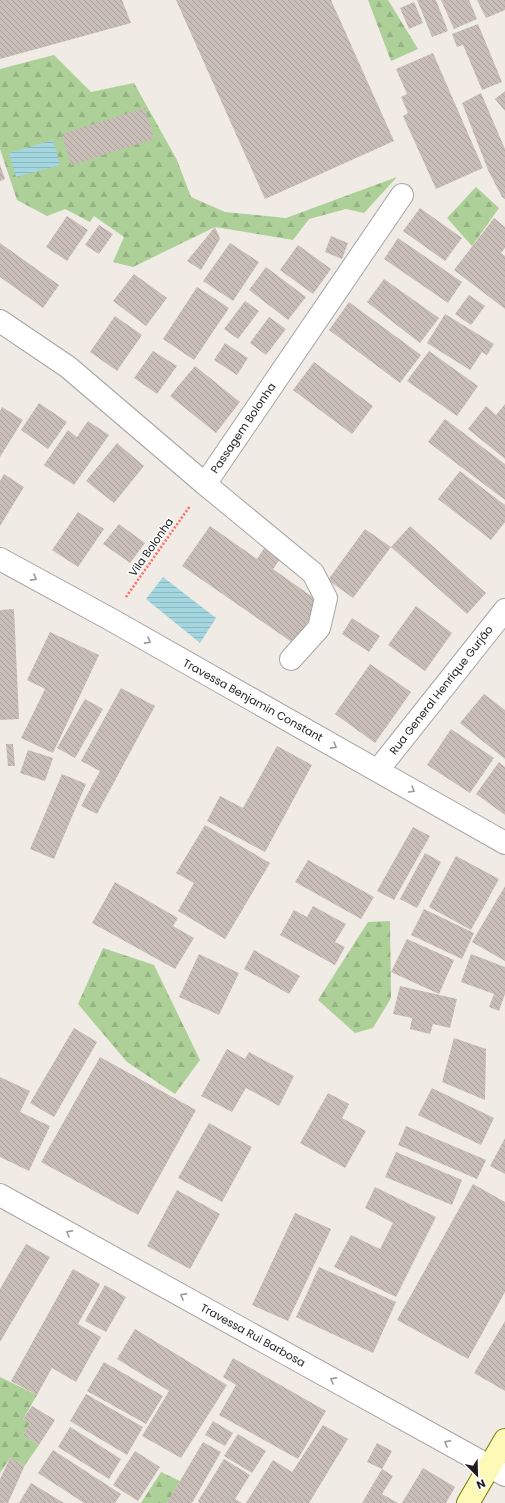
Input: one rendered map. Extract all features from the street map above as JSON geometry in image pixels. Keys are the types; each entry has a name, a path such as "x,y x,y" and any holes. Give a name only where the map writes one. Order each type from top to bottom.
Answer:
{"street":[{"name":"Passagem Bolonha","path":"0,321 68,367 205,484 402,195"},
{"path":"205,484 313,573 326,598 319,628 291,659"},
{"name":"Travessa Benjamin Constant","path":"0,559 378,770 505,843"},
{"name":"Rua General Henrique Gurjão","path":"378,770 505,610"},
{"name":"Travessa Rui Barbosa","path":"0,1195 497,1471"},
{"path":"468,1503 497,1471 505,1440"}],"path":[{"name":"Vila Bolonha","path":"110,620 205,484"}],"green space":[{"path":"368,0 388,0 418,49 391,61"},
{"path":"54,55 91,92 134,83 177,160 191,197 225,212 286,218 397,177 364,213 346,209 309,219 293,240 215,227 133,267 113,262 124,237 94,216 90,222 65,209 47,216 17,200 0,149 0,69"},
{"path":"476,187 499,208 472,246 447,218"},
{"path":"390,921 391,998 373,1028 355,1033 318,1000 368,922"},
{"path":"103,948 154,965 200,1060 175,1094 127,1062 78,1004"},
{"path":"0,1377 37,1395 23,1419 30,1423 23,1435 39,1445 25,1465 10,1458 0,1473"},
{"path":"161,1472 180,1481 167,1503 141,1503"}],"water":[{"path":"53,140 60,165 16,177 9,153"},
{"path":"163,577 216,618 200,643 146,599"}],"building":[{"path":"0,0 122,0 131,23 0,59"},
{"path":"176,0 331,0 394,141 265,199"},
{"path":"417,0 436,0 448,31 432,37"},
{"path":"441,0 469,0 477,19 454,29"},
{"path":"477,0 505,0 505,10 486,18"},
{"path":"414,2 423,23 409,29 400,8"},
{"path":"478,24 502,82 482,90 463,45 457,47 452,34"},
{"path":"433,53 483,168 436,189 403,116 408,113 401,97 407,94 396,69"},
{"path":"505,91 505,111 495,99"},
{"path":"481,93 505,149 505,199 502,197 488,170 462,103"},
{"path":"145,108 154,139 71,165 62,134"},
{"path":"0,165 5,179 0,181"},
{"path":"420,208 462,238 445,261 403,231"},
{"path":"67,216 88,230 67,261 46,247"},
{"path":"494,218 505,227 505,248 501,253 505,256 505,309 454,270"},
{"path":"99,225 113,234 99,254 85,245"},
{"path":"215,227 220,239 201,270 187,261"},
{"path":"331,236 348,243 342,259 325,252"},
{"path":"398,238 462,282 448,303 384,259"},
{"path":"0,243 59,285 43,308 0,277"},
{"path":"230,243 259,262 233,301 203,281"},
{"path":"298,245 331,269 313,294 280,270"},
{"path":"266,267 306,297 288,320 249,290"},
{"path":"134,274 167,298 146,326 113,301"},
{"path":"384,279 439,318 420,343 367,302"},
{"path":"197,287 229,308 194,360 163,339"},
{"path":"469,295 485,306 471,325 455,314"},
{"path":"245,301 259,311 238,339 224,329"},
{"path":"349,302 421,355 400,383 329,330"},
{"path":"445,314 494,344 487,355 482,352 470,370 427,343"},
{"path":"115,316 142,335 117,371 90,352"},
{"path":"269,317 286,329 266,355 250,343"},
{"path":"225,343 248,358 237,375 214,360"},
{"path":"153,351 177,366 157,394 134,378"},
{"path":"429,351 478,386 457,416 407,381"},
{"path":"314,362 373,406 352,434 293,390"},
{"path":"195,366 240,402 216,433 170,396"},
{"path":"39,403 67,422 48,449 21,430"},
{"path":"505,404 505,459 468,429 486,406 496,415"},
{"path":"2,407 23,420 0,457 0,411"},
{"path":"445,419 505,464 505,500 428,442"},
{"path":"88,421 109,435 74,485 44,465 68,430 77,437"},
{"path":"117,443 144,466 114,503 86,481"},
{"path":"460,471 505,505 505,522 491,540 438,499"},
{"path":"4,474 24,487 0,526 0,481"},
{"path":"78,512 104,529 78,567 52,550"},
{"path":"119,524 145,543 130,563 103,544"},
{"path":"210,526 257,559 267,544 283,555 273,569 321,603 293,643 182,566"},
{"path":"410,526 486,593 467,614 391,547"},
{"path":"365,529 391,547 353,598 328,580"},
{"path":"416,606 452,633 425,671 388,645"},
{"path":"14,609 19,719 0,720 0,610"},
{"path":"352,618 380,636 369,652 342,634"},
{"path":"50,632 99,655 53,753 21,738 45,689 27,680"},
{"path":"370,664 411,692 375,743 335,714"},
{"path":"121,688 155,706 97,814 81,806 100,771 81,761"},
{"path":"484,694 505,710 505,759 460,723"},
{"path":"85,699 103,709 75,758 57,748"},
{"path":"451,729 494,758 470,793 427,765"},
{"path":"6,744 13,744 15,766 8,766"},
{"path":"277,746 312,765 265,852 207,821 220,796 243,808"},
{"path":"28,750 53,758 45,781 20,773"},
{"path":"499,762 505,767 505,815 476,794"},
{"path":"62,774 86,784 54,859 30,849"},
{"path":"205,825 270,863 225,939 178,911 194,883 176,873"},
{"path":"413,827 430,836 394,900 377,891"},
{"path":"425,853 441,862 417,908 400,899"},
{"path":"456,856 499,879 471,930 429,907"},
{"path":"308,860 374,897 361,919 295,882"},
{"path":"115,882 178,918 173,926 194,938 175,969 92,923"},
{"path":"505,886 505,961 472,942"},
{"path":"313,906 346,924 335,942 345,947 335,965 280,935 294,910 307,917"},
{"path":"424,909 474,933 462,959 411,935"},
{"path":"407,939 454,960 439,994 391,972"},
{"path":"254,950 300,976 289,994 244,969"},
{"path":"199,954 239,973 219,1015 179,997"},
{"path":"471,954 505,967 505,994 499,1011 489,1007 494,994 461,982"},
{"path":"400,986 457,999 450,1028 433,1024 430,1034 410,1029 412,1018 393,1014"},
{"path":"74,1028 97,1042 54,1117 30,1103"},
{"path":"454,1038 486,1049 485,1100 442,1082"},
{"path":"227,1049 245,1059 249,1052 294,1076 279,1106 246,1088 232,1112 201,1096"},
{"path":"100,1057 196,1110 138,1215 41,1162"},
{"path":"0,1077 30,1091 20,1112 50,1126 29,1171 0,1157"},
{"path":"432,1088 494,1118 481,1145 418,1115"},
{"path":"328,1093 349,1104 342,1118 366,1131 345,1168 300,1143"},
{"path":"209,1123 252,1147 222,1202 178,1178"},
{"path":"406,1126 486,1160 477,1179 398,1145"},
{"path":"505,1138 505,1174 490,1166"},
{"path":"396,1152 462,1180 452,1205 385,1177"},
{"path":"473,1184 505,1202 505,1292 468,1359 397,1320"},
{"path":"375,1187 436,1217 396,1297 334,1267 351,1235 380,1249 393,1223 365,1208"},
{"path":"177,1190 220,1214 190,1269 147,1246"},
{"path":"295,1213 331,1229 288,1321 252,1305"},
{"path":"26,1244 50,1257 0,1342 0,1289"},
{"path":"319,1267 396,1302 373,1353 296,1317"},
{"path":"73,1269 100,1284 78,1324 101,1337 76,1382 52,1368 37,1395 11,1381"},
{"path":"105,1285 126,1297 106,1332 85,1321"},
{"path":"505,1321 505,1391 474,1373"},
{"path":"135,1329 227,1385 181,1458 142,1436 169,1391 117,1359"},
{"path":"233,1358 326,1411 298,1459 219,1415 236,1385 223,1377"},
{"path":"104,1362 163,1396 146,1424 87,1391"},
{"path":"86,1394 143,1427 127,1455 70,1421"},
{"path":"32,1406 55,1420 39,1445 23,1435 30,1423 23,1419"},
{"path":"213,1421 233,1433 225,1446 205,1435"},
{"path":"323,1425 348,1439 309,1503 246,1503 273,1460 292,1472"},
{"path":"70,1427 121,1459 109,1479 58,1447"},
{"path":"238,1434 266,1451 252,1473 224,1456"},
{"path":"203,1442 221,1452 192,1503 167,1503"},
{"path":"377,1443 392,1451 382,1469 367,1462"},
{"path":"53,1450 121,1494 115,1503 84,1503 38,1473"},
{"path":"135,1451 160,1467 138,1501 113,1485"},
{"path":"10,1458 25,1465 8,1503 0,1503 0,1479"},
{"path":"224,1459 250,1475 235,1499 242,1503 200,1503 198,1501"},
{"path":"423,1468 455,1487 446,1503 402,1503"},
{"path":"382,1469 393,1476 382,1494 398,1503 362,1503"},
{"path":"31,1483 64,1503 19,1503"}]}
